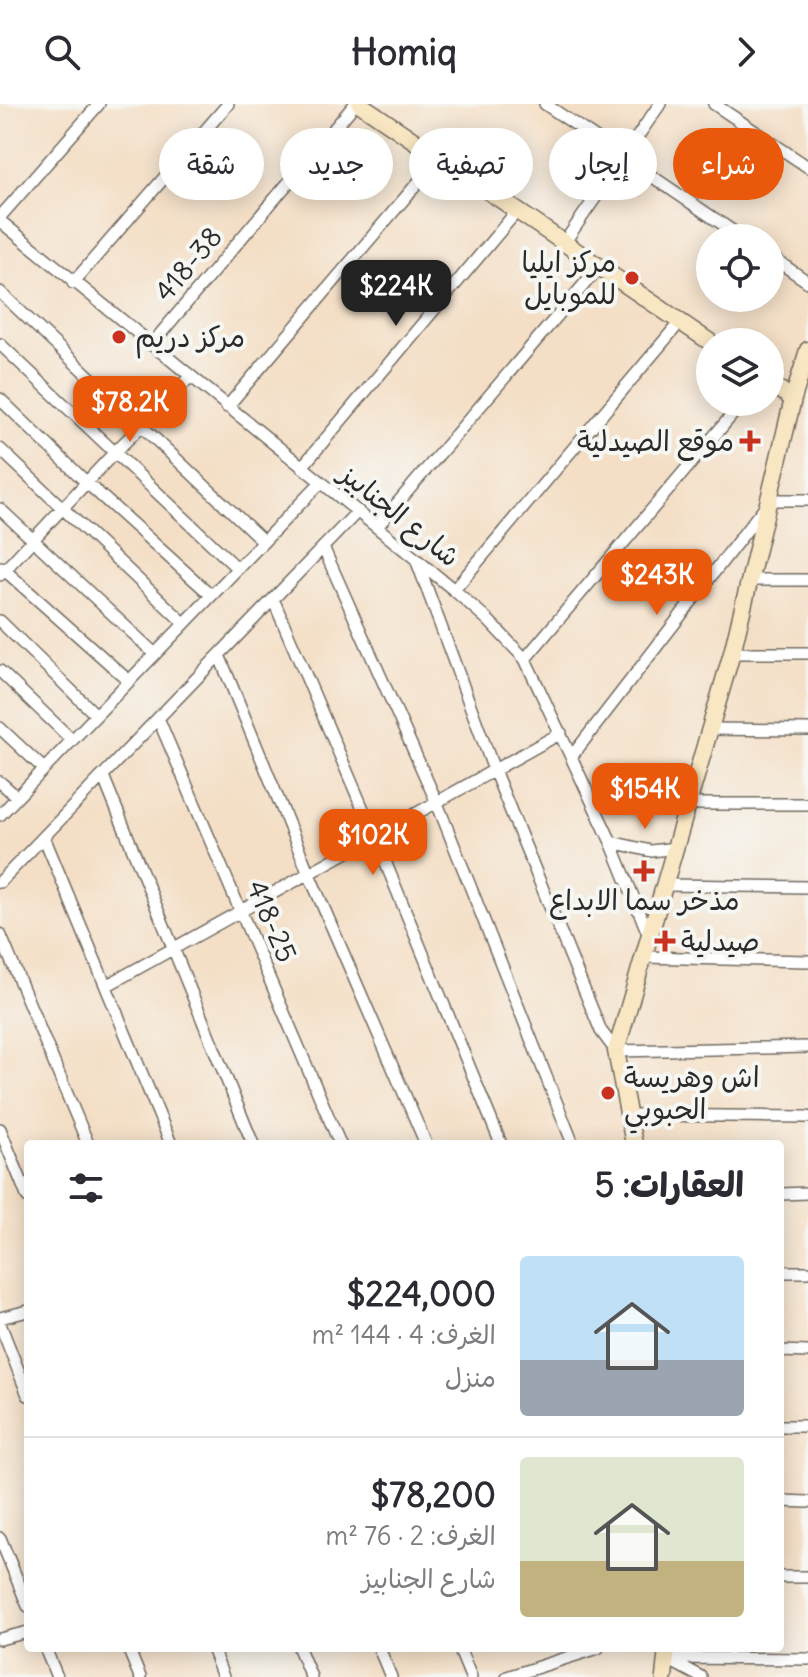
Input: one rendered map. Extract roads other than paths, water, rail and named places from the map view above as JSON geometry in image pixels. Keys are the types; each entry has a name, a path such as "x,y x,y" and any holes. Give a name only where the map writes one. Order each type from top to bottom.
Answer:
{"street":[{"path":"0,219 99,104"},
{"path":"73,283 228,104"},
{"path":"358,104 409,138"},
{"name":"418-38","path":"151,345 358,104"},
{"path":"545,104 580,128"},
{"path":"644,128 660,104"},
{"path":"714,104 808,167"},
{"path":"657,180 722,224"},
{"path":"227,407 409,193"},
{"path":"501,200 696,333"},
{"path":"564,243 594,200"},
{"path":"302,467 517,211"},
{"name":"شارع الجنابيز","path":"0,219 73,283 416,558 487,619 525,659 611,842 650,940"},
{"path":"784,266 808,282"},
{"path":"377,527 599,267"},
{"path":"0,292 263,541"},
{"path":"454,590 680,322"},
{"path":"0,344 237,568"},
{"path":"616,1051 732,653 770,500 801,402 808,350"},
{"path":"129,681 2,570 190,377"},
{"path":"2,406 211,595"},
{"path":"525,659 731,416"},
{"path":"0,449 184,623"},
{"path":"0,815 321,482"},
{"path":"770,500 808,500"},
{"path":"572,756 770,500"},
{"path":"0,509 155,654"},
{"path":"0,882 358,511"},
{"path":"323,547 437,803 571,1140"},
{"path":"416,558 494,770 601,1031 616,1051 634,1140"},
{"path":"752,580 808,580"},
{"path":"273,599 499,1140"},
{"path":"0,621 96,715"},
{"path":"732,653 808,653"},
{"path":"219,655 309,874 424,1140"},
{"path":"0,671 72,740"},
{"name":"418-25","path":"158,718 338,1140"},
{"path":"0,728 44,769"},
{"path":"710,729 808,730"},
{"path":"106,986 561,733"},
{"path":"103,776 251,1140"},
{"path":"0,782 17,797"},
{"path":"688,804 808,804"},
{"path":"44,837 169,1140"},
{"path":"611,842 651,851 676,848"},
{"path":"666,885 808,887"},
{"path":"0,934 86,1140"},
{"path":"644,957 808,961"},
{"path":"616,1051 808,1047"},
{"path":"631,1115 808,1117"},
{"path":"0,1129 24,1188"},
{"path":"784,1194 808,1193"},
{"path":"784,1272 808,1272"},
{"path":"0,1318 24,1312"},
{"path":"0,1324 24,1385"},
{"path":"784,1351 808,1352"},
{"path":"784,1426 808,1426"},
{"path":"784,1501 808,1502"},
{"path":"0,1538 24,1596"},
{"path":"784,1577 808,1577"},
{"path":"0,1639 24,1633"},
{"path":"47,1652 57,1677"},
{"path":"130,1652 140,1677"},
{"path":"214,1652 223,1677"},
{"path":"301,1652 311,1677"},
{"path":"381,1652 391,1677"},
{"path":"461,1652 471,1677"},
{"path":"507,1677 585,1652"},
{"path":"667,1653 808,1659"},
{"path":"664,1677 667,1653"},
{"path":"667,1653 701,1677"}],"place":[{"name":"مركز ايليا للموبايل","path":"632,278"},
{"name":"مركز دريم","path":"119,337"},
{"name":"موقع الصيدلية","path":"750,441"},
{"name":"مذخر سما الابداع","path":"644,871"},
{"name":"صيدلية","path":"665,941"},
{"name":"اش وهريسة الحبوبي","path":"608,1093"}]}
